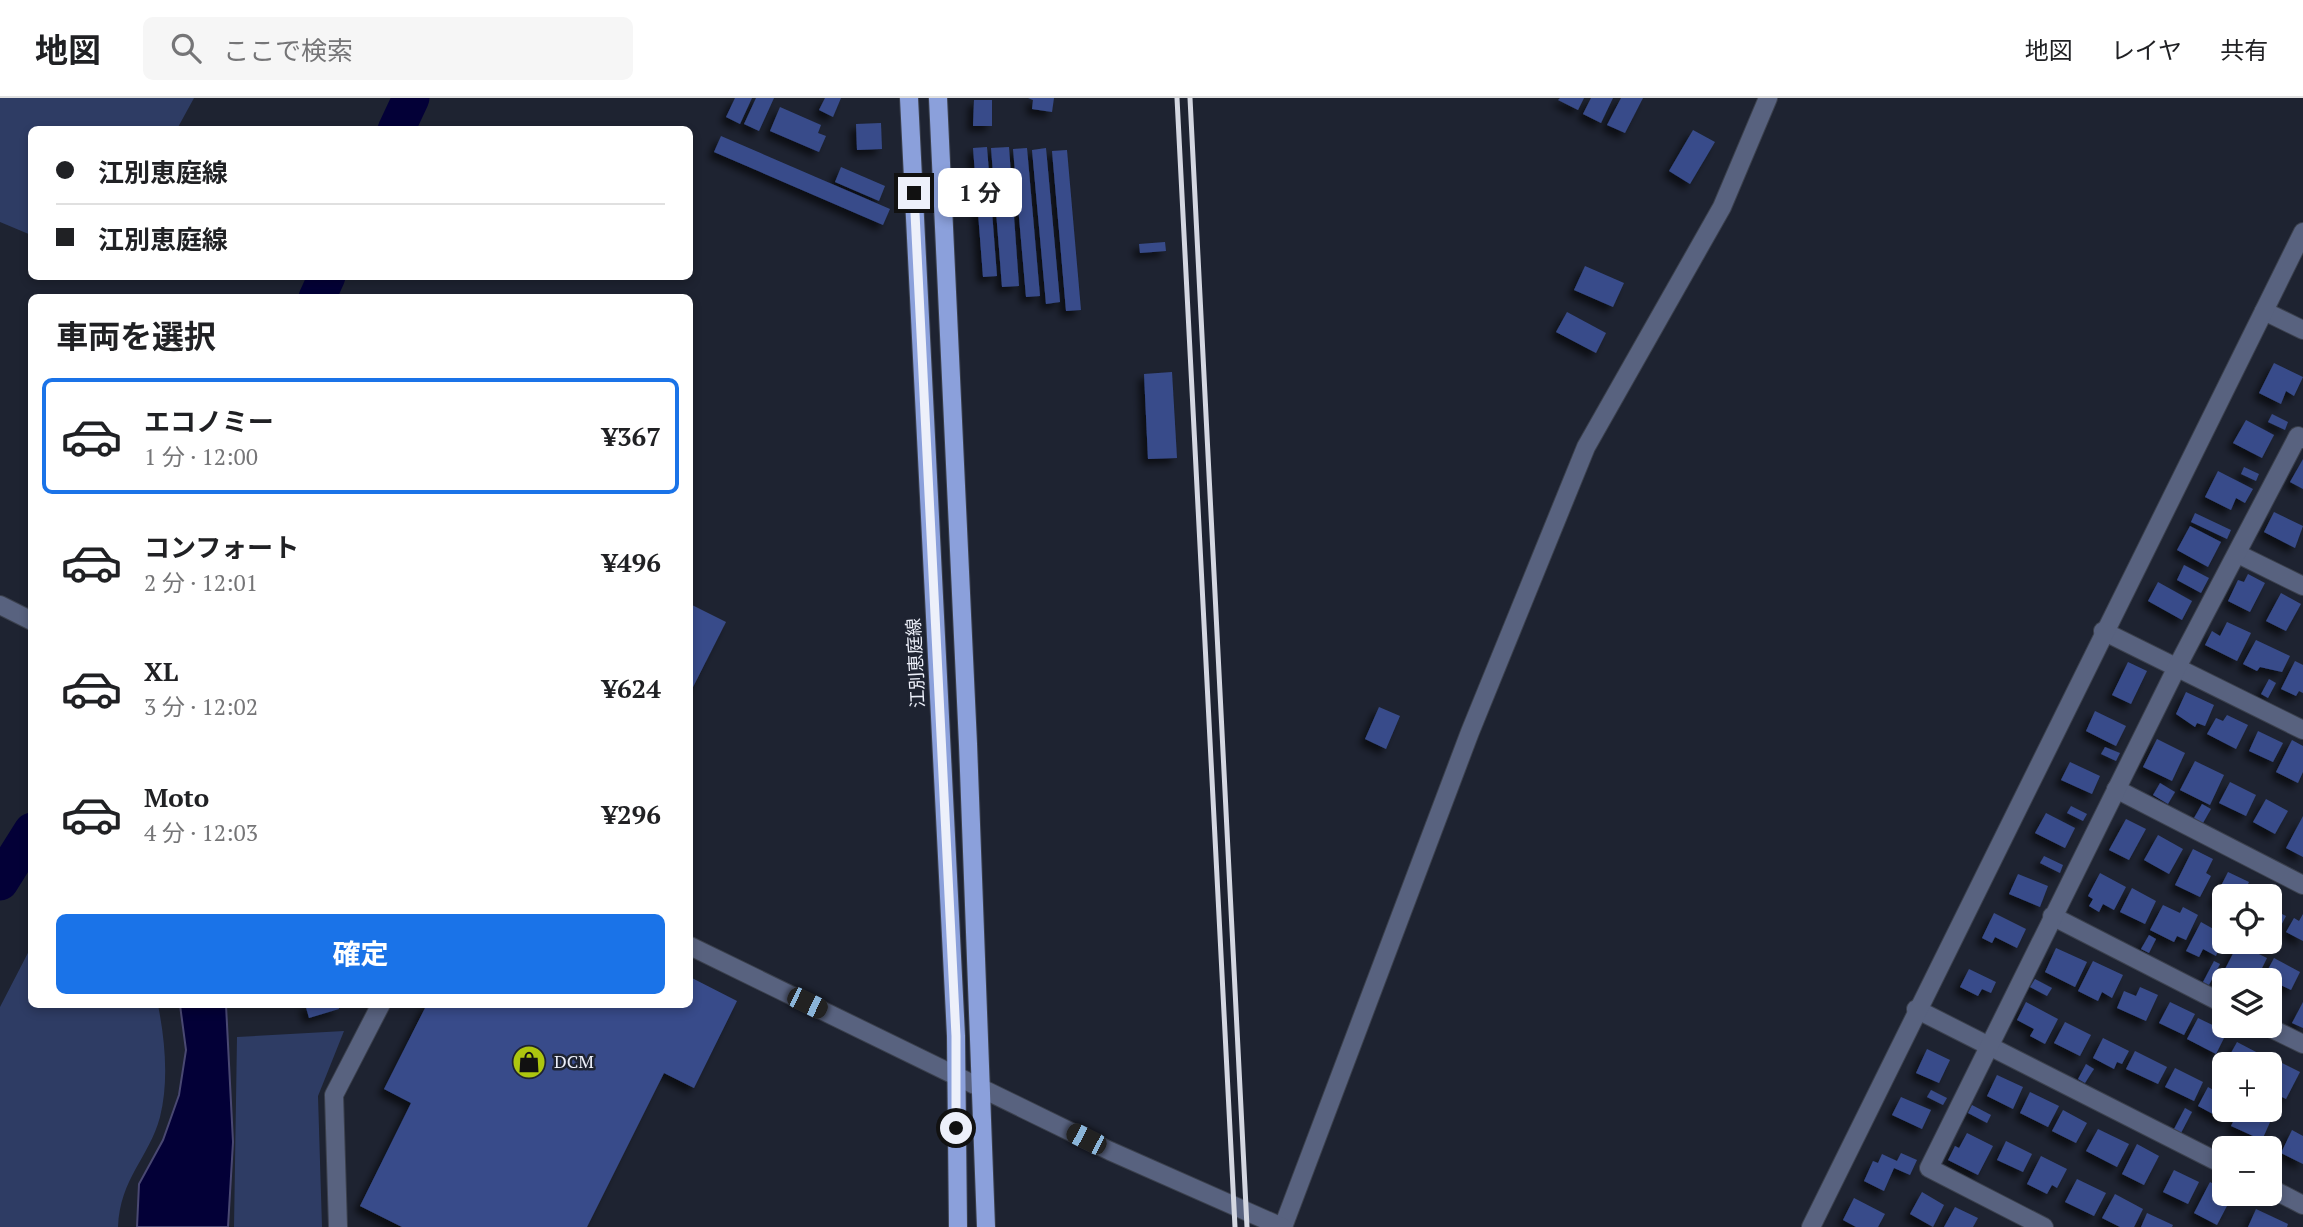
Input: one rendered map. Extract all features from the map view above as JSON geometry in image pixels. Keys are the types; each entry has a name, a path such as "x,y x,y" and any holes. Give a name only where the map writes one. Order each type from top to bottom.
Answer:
{"main road":[{"name":"江別恵庭線","path":"909,98 956,1077 958,1227"},
{"path":"938,98 986,1227"}],"street":[{"path":"693,947 1110,1152 1282,1227 1470,732 1586,447 1722,207 1768,98"},
{"path":"1811,1227 1916,1009 2303,232"},
{"path":"2264,311 2303,330"},
{"path":"2044,1227 1929,1168 2177,667 2298,436 2303,439"},
{"path":"2238,554 2303,586"},
{"path":"0,605 28,619"},
{"path":"2103,631 2303,730"},
{"path":"2116,789 2303,885"},
{"path":"2052,916 2212,998"},
{"path":"338,1227 334,1094 379,1008"},
{"path":"1916,1009 2212,1159"},
{"path":"2282,1034 2303,1044"},
{"path":"2282,1194 2303,1205"}],"shaded area":[{"path":"0,98 194,98 179,126 28,126 28,234 0,222"},
{"path":"28,953 28,1008 159,1008 165,1061 163,1103 149,1145 129,1181 118,1227 0,1227 0,1007"},
{"path":"180,1008 226,1008 233,1142 228,1227 137,1227 139,1184 163,1140 179,1095 186,1050"},
{"path":"344,1031 318,1096 322,1227 234,1227 237,1037"}],"building":[{"path":"735,98 752,98 740,124 726,117"},
{"path":"756,98 774,98 759,131 744,124"},
{"path":"825,98 841,98 833,117 819,110"},
{"path":"1028,98 1054,98 1052,112 1032,109 1033,100"},
{"path":"1584,98 1578,110 1558,100"},
{"path":"1591,98 1613,98 1601,123 1583,114"},
{"path":"1621,98 1643,98 1625,133 1607,125"},
{"path":"974,100 992,100 992,126 973,126"},
{"path":"780,107 821,125 818,133 826,136 819,152 770,131"},
{"path":"881,123 882,149 857,150 856,124"},
{"path":"1693,130 1715,142 1690,184 1669,171"},
{"path":"721,136 890,209 883,225 714,152"},
{"path":"987,147 997,276 983,277 973,148"},
{"path":"1009,147 1019,286 1002,287 991,148"},
{"path":"1027,148 1040,296 1026,297 1013,149"},
{"path":"1046,148 1060,302 1046,304 1032,150"},
{"path":"1067,150 1081,310 1066,311 1052,151"},
{"path":"841,167 885,186 879,201 835,182"},
{"path":"1165,242 1166,251 1140,253 1139,244"},
{"path":"1585,266 1624,283 1613,307 1574,290"},
{"path":"1567,312 1606,333 1596,353 1556,332"},
{"path":"2274,363 2303,377 2294,396 2286,391 2281,404 2259,393"},
{"path":"1172,372 1177,458 1148,459 1144,374"},
{"path":"2272,414 2288,422 2285,430 2268,422"},
{"path":"2246,420 2274,435 2262,458 2233,443"},
{"path":"2303,459 2303,489 2290,482"},
{"path":"2244,467 2259,474 2256,481 2241,474"},
{"path":"2218,471 2253,489 2245,503 2236,498 2231,510 2205,497"},
{"path":"2274,512 2303,526 2295,548 2264,532"},
{"path":"2195,513 2231,530 2227,539 2191,522"},
{"path":"2190,526 2221,542 2208,567 2177,550"},
{"path":"2184,565 2209,578 2201,593 2177,580"},
{"path":"2248,574 2265,583 2250,612 2228,601 2238,580 2244,582"},
{"path":"2158,582 2192,601 2182,620 2148,601"},
{"path":"2281,593 2301,604 2286,631 2266,621"},
{"path":"693,606 726,622 693,687"},
{"path":"2227,622 2251,633 2237,661 2205,645 2212,631 2220,636"},
{"path":"2256,640 2290,656 2282,672 2260,667 2257,671 2243,664"},
{"path":"2295,661 2303,665 2303,693 2299,691 2296,696 2281,689"},
{"path":"2128,662 2147,671 2131,704 2112,695"},
{"path":"2269,679 2276,683 2268,698 2261,694"},
{"path":"2186,692 2214,705 2205,726 2197,723 2195,727 2176,714"},
{"path":"1379,707 1400,716 1386,749 1365,739"},
{"path":"2095,711 2126,726 2116,746 2086,731"},
{"path":"2227,715 2248,725 2236,749 2207,734 2216,718 2223,721"},
{"path":"2258,731 2283,743 2273,762 2249,751"},
{"path":"2157,739 2185,753 2172,781 2143,767"},
{"path":"2292,740 2303,746 2303,772 2298,783 2276,772"},
{"path":"2105,747 2120,753 2116,761 2101,754"},
{"path":"2195,761 2224,775 2210,805 2180,790"},
{"path":"2070,762 2100,776 2092,794 2061,780"},
{"path":"2230,782 2256,795 2246,816 2219,803"},
{"path":"2160,783 2175,792 2168,804 2153,795"},
{"path":"2266,799 2288,811 2275,834 2253,822"},
{"path":"2202,804 2211,809 2203,823 2194,818"},
{"path":"2071,806 2087,814 2083,821 2067,813"},
{"path":"2046,813 2075,828 2065,848 2035,833"},
{"path":"2303,816 2303,857 2286,848"},
{"path":"2126,819 2146,829 2129,860 2109,850"},
{"path":"2158,835 2183,849 2169,874 2144,860"},
{"path":"2193,849 2213,859 2206,873 2211,876 2200,897 2175,885"},
{"path":"2044,856 2063,865 2060,873 2040,863"},
{"path":"2228,872 2249,882 2248,884 2222,884"},
{"path":"2100,873 2126,887 2114,910 2103,904 2099,912 2089,906 2093,899 2088,896"},
{"path":"2018,874 2048,886 2040,907 2009,894"},
{"path":"2132,888 2156,901 2145,924 2120,912"},
{"path":"2163,905 2180,913 2183,907 2198,915 2186,940 2177,936 2174,942 2150,930"},
{"path":"1994,913 2026,929 2017,948 1995,937 1992,943 1982,938"},
{"path":"2303,914 2303,941 2286,932 2294,918 2299,921"},
{"path":"2201,922 2212,928 2212,954 2203,949 2199,957 2186,951"},
{"path":"2149,935 2156,939 2149,953 2141,949"},
{"path":"2056,948 2087,962 2075,987 2045,972"},
{"path":"2233,954 2259,954 2267,958 2262,968 2226,968"},
{"path":"2274,958 2300,972 2291,990 2282,986 2282,968 2269,968"},
{"path":"2093,961 2123,975 2112,998 2102,992 2098,1001 2078,991"},
{"path":"2214,961 2220,964 2218,968 2212,968 2209,985 2203,982"},
{"path":"1969,969 1996,982 1991,993 1982,989 1978,996 1960,987"},
{"path":"693,979 737,1001 694,1088 664,1073 587,1227 402,1227 360,1206 411,1103 384,1089 425,1008 693,1008"},
{"path":"2035,979 2052,988 2047,996 2030,987"},
{"path":"2140,987 2158,995 2146,1021 2117,1008 2124,991 2136,996"},
{"path":"2026,1002 2058,1019 2045,1044 2030,1036 2034,1029 2017,1020"},
{"path":"2170,1002 2195,1014 2184,1035 2159,1023"},
{"path":"2303,1002 2303,1028 2292,1023"},
{"path":"306,1008 339,1008 339,1009 309,1018"},
{"path":"2198,1018 2212,1025 2212,1038 2224,1038 2217,1052 2187,1039"},
{"path":"2065,1022 2091,1035 2080,1056 2054,1043"},
{"path":"2103,1038 2129,1051 2122,1064 2117,1062 2114,1069 2093,1058"},
{"path":"2237,1042 2256,1052 2232,1052"},
{"path":"1927,1049 1950,1060 1939,1083 1916,1073"},
{"path":"2135,1051 2167,1067 2158,1084 2126,1069"},
{"path":"2282,1063 2300,1072 2286,1099 2282,1097"},
{"path":"2086,1064 2094,1069 2085,1083 2078,1079"},
{"path":"2175,1068 2203,1082 2194,1101 2165,1087"},
{"path":"1997,1075 2023,1087 2013,1109 1987,1096"},
{"path":"2208,1087 2212,1089 2212,1114 2198,1106"},
{"path":"1931,1090 1947,1098 1943,1105 1927,1097"},
{"path":"2030,1092 2059,1106 2048,1127 2020,1113"},
{"path":"1901,1097 1931,1110 1922,1129 1892,1115"},
{"path":"1972,1105 1991,1115 1987,1123 1968,1113"},
{"path":"2185,1108 2192,1112 2181,1133 2174,1129"},
{"path":"2063,1110 2087,1123 2076,1143 2052,1131"},
{"path":"2233,1122 2270,1122 2264,1136 2253,1136 2231,1126"},
{"path":"2098,1129 2129,1144 2117,1167 2086,1151"},
{"path":"2292,1130 2303,1136 2303,1164 2282,1154"},
{"path":"1967,1133 1993,1146 1978,1175 1948,1160 1955,1146 1959,1148"},
{"path":"2006,1141 2032,1154 2023,1172 1997,1160"},
{"path":"2137,1144 2159,1156 2144,1185 2122,1174"},
{"path":"1901,1153 1917,1160 1910,1175 1894,1168 1884,1191 1864,1181 1873,1161 1878,1163 1882,1154 1897,1161"},
{"path":"2041,1156 2067,1169 2057,1188 2052,1185 2047,1194 2027,1184"},
{"path":"2174,1170 2199,1182 2188,1204 2163,1192"},
{"path":"2077,1179 2106,1193 2094,1216 2065,1202"},
{"path":"2210,1182 2212,1206 2227,1206 2217,1225 2194,1213"},
{"path":"1922,1192 1944,1205 1933,1227 1910,1214"},
{"path":"2115,1194 2143,1209 2134,1227 2120,1227 2102,1218"},
{"path":"1854,1198 1885,1214 1878,1227 1856,1227 1843,1220"},
{"path":"1955,1207 1978,1218 1973,1227 1944,1227"},
{"path":"2256,1209 2288,1224 2287,1227 2248,1227"},
{"path":"2147,1213 2173,1225 2172,1227 2141,1227"}],"waterway":[{"path":"398,126 411,98"},
{"path":"319,294 325,280"},
{"path":"0,882 28,837"}],"railway":[{"path":"1177,98 1235,1227"},
{"path":"1190,98 1247,1227"}],"place":[{"name":"DCM","path":"529,1062"}],"route":[{"path":"914,193 956,1036 956,1128"}]}
